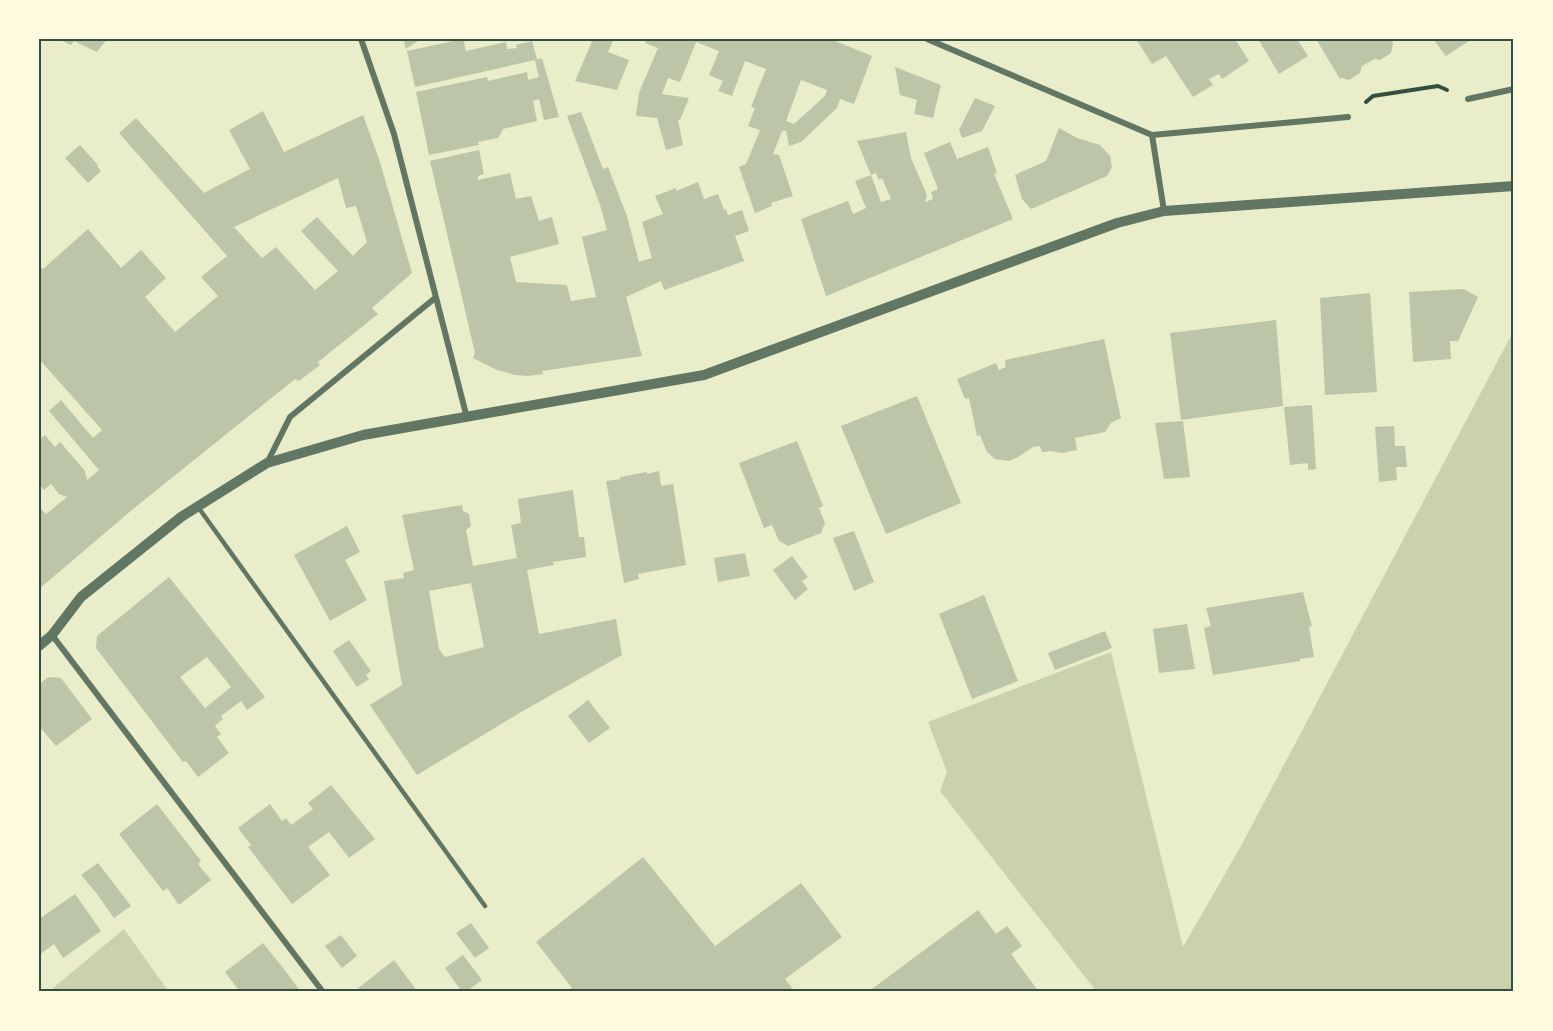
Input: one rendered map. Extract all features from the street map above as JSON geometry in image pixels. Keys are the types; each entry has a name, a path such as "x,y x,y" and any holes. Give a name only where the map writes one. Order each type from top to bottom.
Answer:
{"street":[{"path":"361,39 393,134 467,418"},
{"path":"927,39 1152,135 1348,117"},
{"path":"1467,99 1514,89"},
{"path":"1152,135 1164,211"},
{"path":"39,646 52,635 81,597 181,517 267,463 363,435 704,375 1118,223 1164,211 1514,186"},
{"path":"267,463 290,417 435,298"},
{"path":"52,635 323,992"}],"lane":[{"path":"198,507 485,906"}],"path":[{"path":"1348,117 1373,96 1438,86 1467,99"}],"green space":[{"path":"1514,330 1514,992 1095,992 940,791 947,772 928,722 1111,652 1183,947 1241,846"},
{"path":"124,929 169,992 48,992"}],"building":[{"path":"58,39 107,39 97,52 74,41 71,45"},
{"path":"403,39 421,39 406,49"},
{"path":"463,39 466,51 506,42 507,49 517,48 516,45 532,41 537,59 415,87 407,51"},
{"path":"593,39 614,39 608,52 629,60 617,90 575,81"},
{"path":"647,39 830,39 872,56 854,104 840,99 837,108 801,142 789,146 786,131 782,131 773,154 779,155 793,196 771,203 772,206 755,213 739,167 746,164 760,130 748,126 755,108 751,107 766,69 745,61 732,96 718,91 723,81 709,75 719,51 696,42 680,82 668,78 662,94 689,98 678,120 683,145 666,150 657,118 636,116 639,93 658,48 645,43","holes":["801,80 827,90 825,96 794,124 786,121"]},
{"path":"1136,39 1235,39 1249,61 1222,79 1219,74 1209,79 1213,85 1193,97 1166,56 1152,64"},
{"path":"1258,39 1297,39 1308,56 1279,74"},
{"path":"1316,39 1391,39 1393,43 1391,53 1380,60 1375,59 1362,66 1360,73 1349,80 1340,79"},
{"path":"1433,39 1472,39 1446,56"},
{"path":"542,58 559,117 544,120 539,99 533,101 537,121 503,129 498,138 478,142 479,145 429,155 416,92 487,77 488,81 527,72 528,80 539,77 535,60"},
{"path":"895,67 941,85 933,118 914,114 917,100 900,95"},
{"path":"975,98 995,106 982,131 962,138 959,130"},
{"path":"263,111 284,152 363,115 379,159 412,273 372,308 378,314 318,362 320,365 299,381 295,379 133,509 39,589 39,507 46,514 67,497 59,494 51,484 44,490 39,484 41,474 39,471 39,440 45,435 55,447 60,442 85,471 87,480 99,470 49,411 61,400 93,438 102,430 39,359 39,265 43,269 88,229 121,268 141,250 166,278 145,297 175,332 218,296 201,277 227,256 119,133 136,118 204,193 250,169 229,130","holes":["338,178 346,208 356,206 367,242 353,256 317,217 301,231 338,271 315,290 276,247 262,258 234,227"]},
{"path":"581,112 603,169 608,167 627,216 639,262 652,258 642,222 663,214 655,196 698,182 704,199 718,194 728,215 742,210 749,231 735,236 744,261 664,290 661,281 626,297 642,356 542,371 543,374 528,376 497,370 473,358 475,353 430,161 479,150 484,174 478,176 478,180 510,173 516,199 531,196 539,221 552,217 559,244 510,257 516,282 567,285 571,301 596,297 582,237 607,230 567,116"},
{"path":"1059,128 1077,138 1100,145 1110,156 1112,167 1107,176 1031,209 1022,199 1015,175 1046,161"},
{"path":"906,132 911,158 927,195 925,202 933,199 931,192 938,189 924,153 950,142 957,159 988,147 997,173 994,174 1013,219 826,296 801,219 848,201 853,214 866,208 855,181 871,175 857,141","holes":["876,173 879,180 882,178 891,199 881,202 871,175"]},
{"path":"80,145 101,171 88,183 65,158"},
{"path":"1464,289 1478,297 1458,341 1450,341 1451,359 1413,362 1409,292"},
{"path":"1370,293 1377,392 1325,395 1320,298"},
{"path":"1276,320 1283,406 1181,420 1170,333"},
{"path":"1104,339 1121,418 1111,423 1105,432 1075,438 1077,450 1062,453 1042,452 1040,446 1033,447 1009,461 995,459 987,452 980,435 977,436 969,398 965,399 957,379 996,363 999,370 1006,367 1005,360"},
{"path":"917,396 961,503 886,534 841,426"},
{"path":"1312,405 1316,469 1308,470 1308,463 1290,465 1284,407"},
{"path":"1183,421 1190,477 1164,479 1155,423"},
{"path":"1394,426 1395,446 1405,446 1407,467 1396,467 1397,480 1379,482 1375,427"},
{"path":"797,441 823,506 819,508 825,523 821,533 788,546 779,541 772,525 764,528 739,463"},
{"path":"659,471 661,486 673,484 686,565 638,574 639,579 624,583 606,481"},
{"path":"573,490 579,537 584,537 586,557 553,562 554,565 527,570 539,634 616,619 622,655 521,712 417,775 370,705 402,685 384,581 404,578 403,573 414,570 402,515 462,505 463,511 469,514 471,526 466,530 473,566 517,558 511,525 521,523 518,499","holes":["471,583 484,647 445,657 439,649 429,591"]},
{"path":"347,526 360,552 345,560 367,600 330,621 294,555"},
{"path":"854,531 874,582 854,591 833,538"},
{"path":"745,553 750,576 718,582 714,558"},
{"path":"792,556 808,577 802,581 808,589 795,600 773,570"},
{"path":"169,577 265,697 247,710 241,701 221,716 223,719 215,726 221,734 217,737 229,753 198,777 186,761 183,762 96,648 97,636","holes":["207,657 231,687 205,708 180,677"]},
{"path":"1303,592 1312,626 1309,627 1314,657 1213,675 1204,628 1211,626 1206,608"},
{"path":"984,595 1018,681 972,699 939,614"},
{"path":"1187,624 1195,669 1159,673 1153,629"},
{"path":"1105,631 1112,648 1055,670 1048,653"},
{"path":"349,640 371,671 366,675 369,679 357,687 333,651"},
{"path":"48,677 61,678 92,719 56,746 39,726 39,685"},
{"path":"588,700 610,728 589,743 568,716"},
{"path":"331,785 375,839 349,858 329,832 308,847 330,875 292,904 248,847 251,845 238,828 270,804 282,821 286,818 291,825 313,809 308,803"},
{"path":"157,804 201,861 198,864 211,880 179,905 167,888 163,891 119,834"},
{"path":"643,857 715,946 801,883 842,937 785,979 795,992 566,992 572,988 536,942"},
{"path":"98,863 131,906 114,918 81,875"},
{"path":"75,894 101,931 63,958 54,944 39,955 39,919"},
{"path":"978,910 996,934 1007,926 1022,946 1011,954 1039,992 868,992"},
{"path":"471,923 489,948 475,958 456,933"},
{"path":"341,935 357,956 342,968 325,946"},
{"path":"263,943 301,992 240,992 225,972"},
{"path":"463,955 482,980 466,992 462,992 445,968"},
{"path":"394,960 418,992 359,992 357,989"}]}
